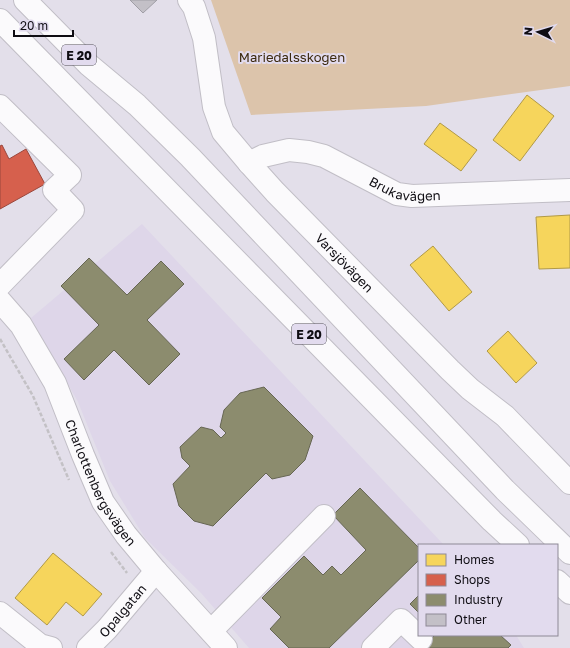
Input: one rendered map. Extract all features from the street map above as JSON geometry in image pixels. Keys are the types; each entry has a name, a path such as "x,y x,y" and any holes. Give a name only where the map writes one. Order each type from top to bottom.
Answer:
{"main road":[{"name":"E 20","path":"25,0 89,65 137,105 190,157 505,490 570,553"},
{"name":"Varsjövägen","path":"189,0 194,7 204,38 214,107 224,132 275,192 450,370 470,389 504,416 570,482"},
{"name":"E 20","path":"0,20 492,521 517,544"},
{"path":"0,106 70,175 54,190 73,210 0,285"},
{"name":"Brukavägen","path":"249,163 263,156 289,150 308,152 324,156 397,194 412,196 570,190"},
{"name":"Charlottenbergsvägen","path":"0,301 21,325 55,383 83,455 104,502 126,535 156,571 226,648"},
{"path":"211,632 324,516"},
{"name":"Opalgatan","path":"88,648 107,629 156,571"},
{"path":"558,582 570,593"},
{"path":"0,613 40,645 51,648"},
{"path":"373,648 401,620 421,639"}],"shaded area":[{"path":"142,224 443,544 418,544 418,636 517,636 524,648 249,648 201,593 145,538 110,481 78,402 31,318"}],"green space":[{"name":"Mariedalsskogen","path":"211,0 570,0 570,86 426,106 251,115"}],"building: Homes":[{"path":"527,95 554,116 520,161 493,140"},
{"path":"440,123 477,150 461,171 424,144"},
{"path":"570,215 570,268 539,269 536,217"},
{"path":"433,246 472,292 449,311 410,265"},
{"path":"508,331 537,363 516,383 487,351"},
{"path":"53,553 102,594 83,616 66,602 47,625 15,598"}],"building: Shops":[{"path":"2,145 9,159 26,149 45,184 0,209 0,146"}],"building: Industry":[{"path":"89,258 127,295 161,261 184,284 147,320 180,354 149,385 114,350 84,380 64,359 99,325 61,286"},
{"path":"264,387 313,436 305,460 290,475 272,479 266,473 213,526 194,521 179,506 173,484 190,466 182,458 180,447 201,427 213,430 221,438 226,433 220,427 224,410 240,393"},
{"path":"360,488 418,547 418,561 329,648 289,648 270,629 281,617 262,598 304,556 323,575 332,566 341,575 366,550 333,515"},
{"path":"418,596 418,612 410,604"},
{"path":"434,636 501,636 511,645 508,648 422,648"}],"building: Other":[{"path":"130,0 157,0 143,13"}]}
